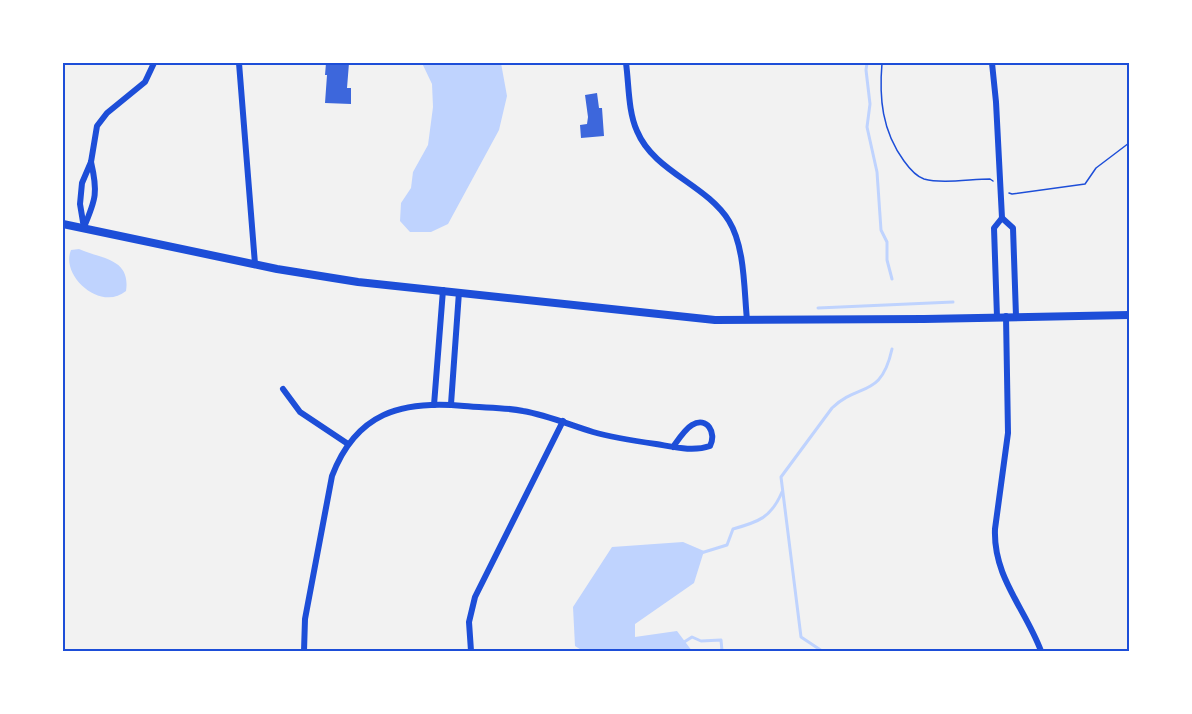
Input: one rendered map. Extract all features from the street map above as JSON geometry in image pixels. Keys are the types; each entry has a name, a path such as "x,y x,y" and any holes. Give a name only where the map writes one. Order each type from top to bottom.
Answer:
{"main road":[{"path":"63,224 255,264 358,282 715,320 1129,315"}],"street":[{"path":"84,228 80,204 82,183 90,162 94,134 100,121 145,82 154,63"},
{"path":"239,63 255,264"},
{"path":"626,63 632,113 641,139 659,160 708,197 722,211 732,228 739,249 747,320"},
{"path":"992,63 1002,218 994,228 1008,433 994,529 994,544 1001,572 1041,651"},
{"path":"84,228 93,206 97,187 90,162"},
{"path":"1002,218 1013,228 1016,316"},
{"path":"434,405 444,290"},
{"path":"451,404 459,292"},
{"path":"283,389 300,412 348,444"},
{"path":"304,651 305,619 332,476 348,444 365,426 387,413 412,405 451,404 521,411 563,421 612,437 673,447 700,450 710,446 713,431 708,425 692,424 673,447"},
{"path":"471,651 469,622 475,597 563,421"}],"path":[{"path":"882,63 880,82 882,112 888,132 896,150 911,170 924,179 990,179 1012,194 1084,184 1096,168 1129,143"}],"water":[{"path":"422,63 501,63 507,96 499,130 448,224 431,232 410,232 400,221 401,203 411,188 413,172 428,145 433,107 432,84"},
{"path":"79,249 113,261 119,266 124,272 126,291 116,296 105,297 85,288 71,270 69,260 71,250"},
{"path":"683,542 704,551 694,583 635,624 635,637 677,631 692,651 583,651 575,646 573,607 612,547"}],"building":[{"path":"326,63 349,63 347,88 351,88 351,104 325,103"},
{"path":"597,93 599,108 602,108 604,136 581,138 580,125 587,124 588,117 585,95"}],"waterway":[{"path":"867,63 870,104 867,127 877,172 881,230 887,242 887,260 892,279"},
{"path":"818,308 953,302"},
{"path":"822,651 801,637 781,477 832,408 842,400 868,388 882,376 892,349"},
{"path":"701,553 727,545 733,529 763,518 773,508 782,492"},
{"path":"681,644 692,637 701,641 721,640 722,651"}]}
